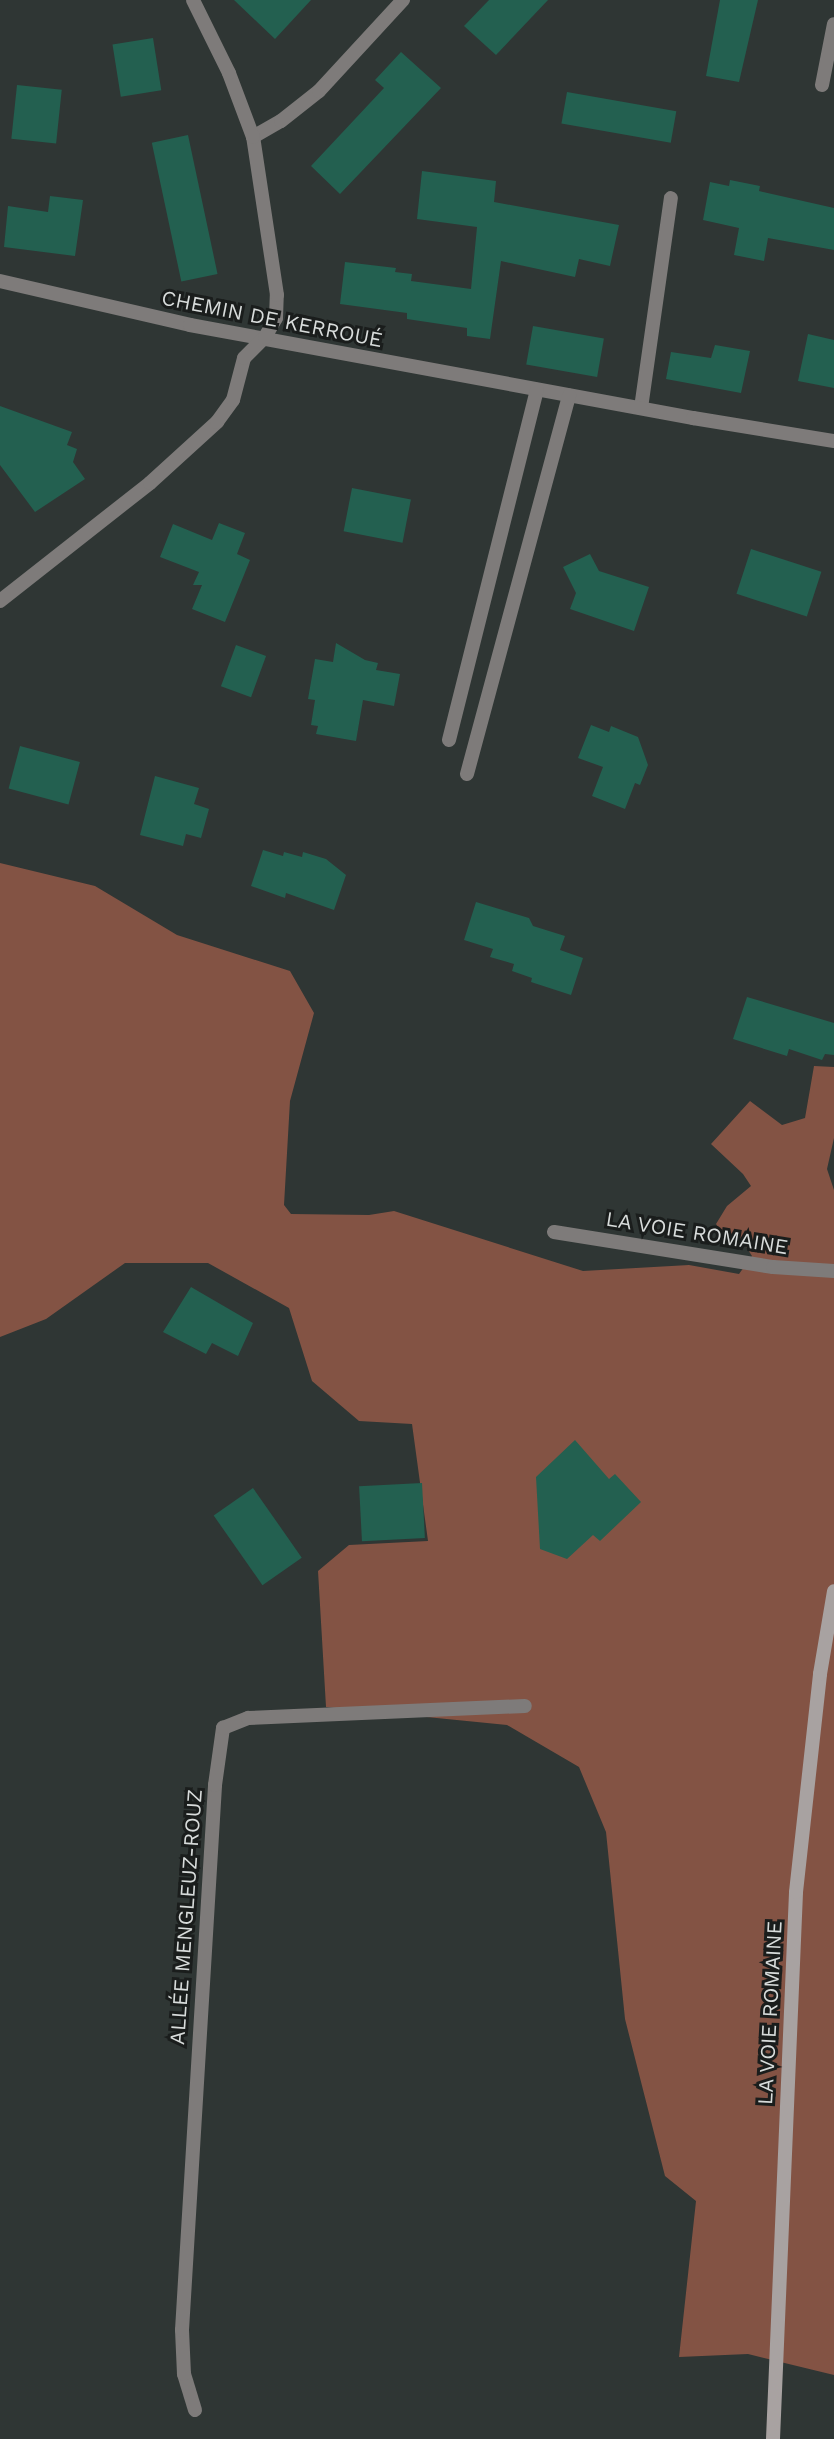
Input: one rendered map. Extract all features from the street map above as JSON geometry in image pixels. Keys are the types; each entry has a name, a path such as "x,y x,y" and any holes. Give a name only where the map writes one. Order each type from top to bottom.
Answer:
{"street":[{"path":"0,601 150,483 217,422 233,400 244,358 265,337 276,318 277,295 253,137 229,73 193,0"},
{"path":"253,137 281,121 319,91 403,0"},
{"path":"822,85 834,24"},
{"path":"641,408 671,198"},
{"name":"CHEMIN DE KERROUÉ","path":"0,281 125,312 569,396 834,441"},
{"path":"449,740 537,390"},
{"path":"467,775 569,396"},
{"name":"LA VOIE ROMAINE","path":"555,1232 773,1267 834,1270"},
{"name":"LA VOIE ROMAINE","path":"773,2439 796,1892 820,1674 834,1591"},
{"name":"ALLÉE MENGLEUZ-ROUZ","path":"195,2410 184,2374 182,2330 215,1786 223,1728 248,1718 525,1706"}],"shaded area":[{"path":"0,863 95,886 177,935 290,971 314,1013 290,1101 284,1205 291,1214 369,1215 394,1211 583,1271 689,1265 739,1274 752,1256 743,1242 723,1234 716,1224 727,1206 751,1186 743,1174 711,1144 750,1101 782,1125 805,1118 814,1066 834,1067 834,1138 827,1169 834,1190 834,2375 748,2354 679,2357 696,2201 665,2176 625,2019 606,1832 579,1767 507,1725 326,1707 318,1571 349,1545 428,1541 412,1424 359,1421 312,1381 289,1308 208,1263 125,1263 46,1319 0,1337"}],"building":[{"path":"234,0 311,0 275,39"},
{"path":"489,0 548,0 496,55 464,26"},
{"path":"720,0 758,0 739,82 706,76"},
{"path":"153,38 161,90 121,97 113,44"},
{"path":"401,52 441,88 340,194 311,166 384,88 375,80"},
{"path":"17,85 62,90 56,143 11,139"},
{"path":"567,92 676,111 671,143 561,124"},
{"path":"188,135 218,274 181,282 152,143"},
{"path":"422,171 496,181 494,202 619,225 610,266 579,259 575,277 501,261 490,339 467,336 467,328 407,319 407,313 340,304 345,262 396,268 395,272 412,274 411,281 471,289 477,227 417,219"},
{"path":"730,180 760,186 759,191 834,208 834,250 768,238 764,261 734,255 739,228 703,220 710,182 729,186"},
{"path":"50,196 83,200 75,256 4,247 8,206 48,212"},
{"path":"533,326 604,339 597,377 526,364"},
{"path":"808,334 834,340 834,388 798,381"},
{"path":"715,345 750,351 741,393 666,379 671,352 711,358"},
{"path":"0,406 72,432 67,445 77,449 73,462 85,479 35,512 0,465"},
{"path":"352,488 411,499 403,543 344,531"},
{"path":"219,523 245,533 237,554 250,560 225,622 192,609 202,585 193,585 199,572 160,557 173,524 212,540"},
{"path":"751,549 821,572 807,617 736,594"},
{"path":"590,554 599,571 649,587 634,631 570,609 576,593 563,567"},
{"path":"336,643 365,660 378,663 376,670 400,674 394,706 363,700 356,741 316,734 318,726 311,725 315,700 308,699 315,659 333,662"},
{"path":"236,645 266,656 251,697 221,686"},
{"path":"591,725 609,732 611,726 638,737 648,765 640,785 635,783 625,809 592,796 603,767 578,758"},
{"path":"20,746 80,762 68,805 9,789"},
{"path":"155,776 199,788 194,804 209,809 201,838 186,834 183,846 140,835"},
{"path":"263,850 283,856 284,852 302,857 303,852 326,859 346,875 334,910 286,893 285,898 251,886"},
{"path":"476,902 529,918 533,926 565,936 560,950 583,958 571,995 531,982 532,978 512,971 514,964 490,957 493,949 464,940"},
{"path":"747,997 834,1023 834,1055 825,1054 822,1060 789,1049 787,1056 733,1039"},
{"path":"191,1287 253,1323 238,1356 212,1343 206,1354 163,1332"},
{"path":"575,1440 609,1479 615,1474 641,1502 600,1541 593,1535 567,1559 540,1549 536,1477"},
{"path":"422,1483 425,1538 362,1541 359,1486"},
{"path":"253,1488 302,1558 262,1585 214,1516"}]}
